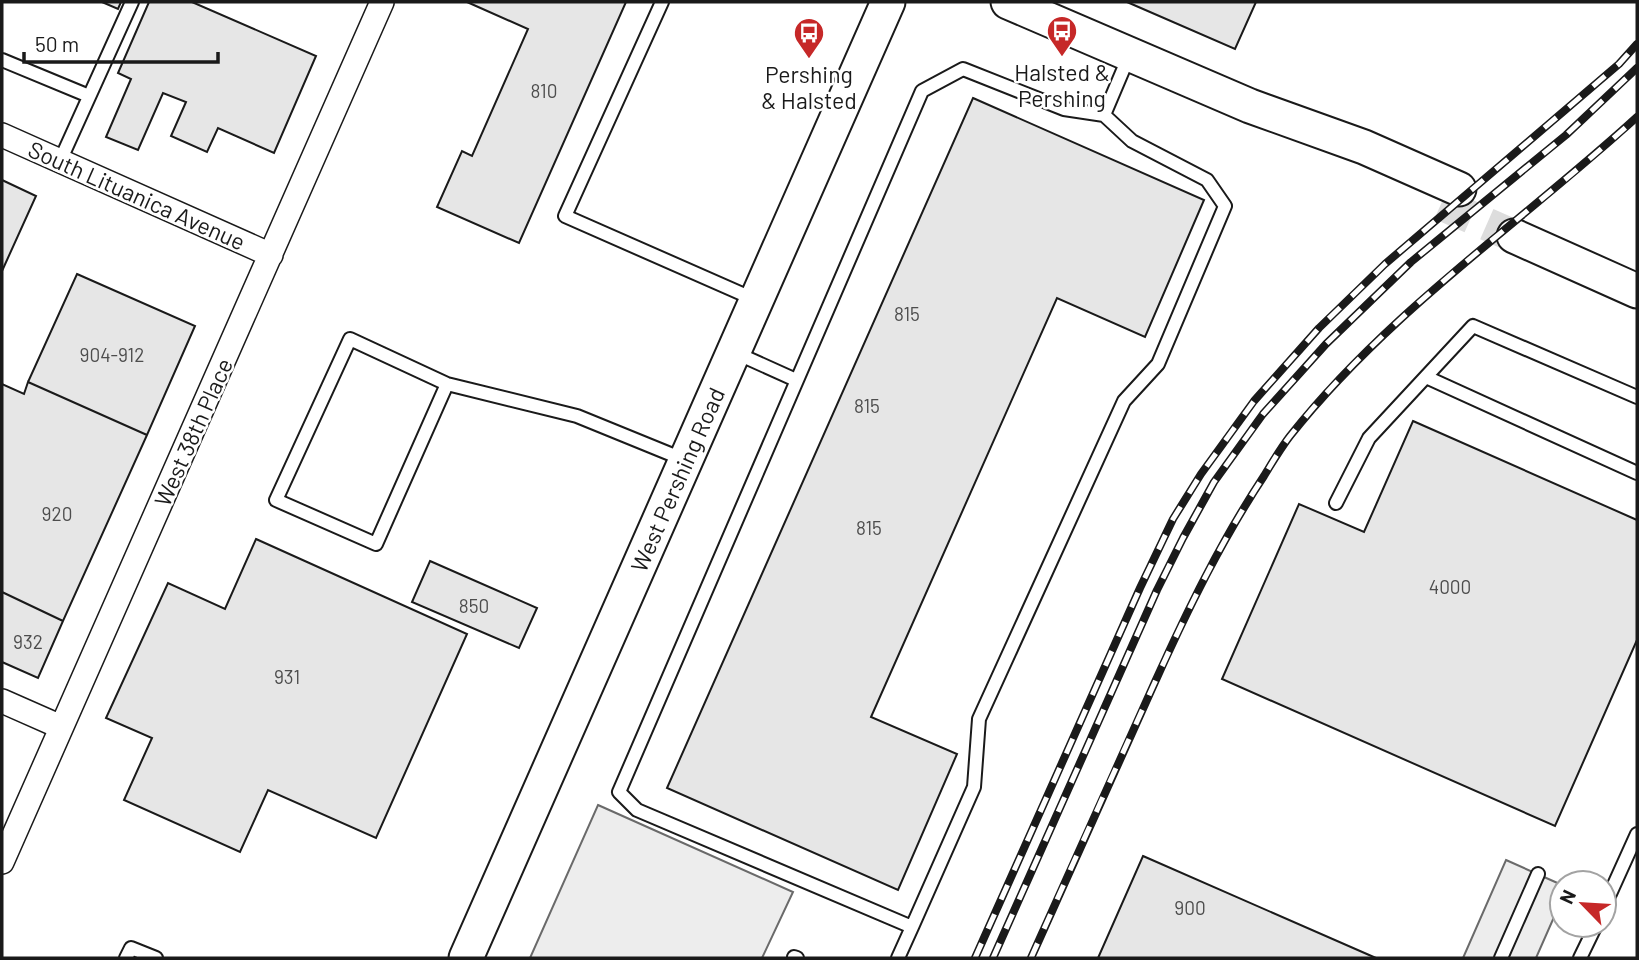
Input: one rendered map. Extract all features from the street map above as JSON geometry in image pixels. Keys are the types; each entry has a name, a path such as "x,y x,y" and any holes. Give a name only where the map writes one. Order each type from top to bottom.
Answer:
{"main road":[{"name":"West Pershing Road","path":"466,958 888,2"},
{"path":"1008,2 1250,106 1364,146 1450,196"},
{"path":"1637,268 1523,229 1637,291"}],"street":[{"name":"West 38th Place","path":"2,862 382,2"},
{"name":"South Lituanica Avenue","path":"2,135 271,255"},
{"path":"2,701 61,727"}],"lane":[{"path":"60,161 132,2"},
{"path":"662,2 565,216 756,300"},
{"path":"1104,115 1130,54"},
{"path":"2,60 89,96"},
{"path":"898,958 912,927 974,787 979,719 1125,401 1158,364 1225,206 1207,180 1132,141 1104,115 1064,109 963,69 922,91 619,792 637,810 912,927"},
{"path":"1336,503 1369,438 1473,326 1637,397"},
{"path":"447,384 376,544 276,499 350,339 447,384 577,416 685,460"},
{"path":"733,351 796,380"},
{"path":"1426,377 1637,473"},
{"path":"1618,876 1637,834"},
{"path":"1501,958 1538,874"},
{"path":"1580,958 1589,939"},
{"path":"126,958 131,948 156,958"}],"shaded area":[{"path":"598,805 793,892 762,958 530,958"},
{"path":"1506,860 1548,879 1548,931 1536,958 1463,958"}],"building":[{"path":"102,2 121,2 118,9"},
{"path":"149,2 192,2 316,56 274,153 218,128 207,152 171,136 186,102 163,93 138,150 106,137 131,79 118,73"},
{"path":"467,2 626,2 519,243 437,207 462,151 472,156 528,29"},
{"path":"1127,2 1256,2 1235,49"},
{"path":"973,98 1204,200 1145,337 1057,298 871,717 957,754 898,890 667,788"},
{"path":"2,180 36,196 2,271"},
{"path":"77,274 195,326 147,435 28,382"},
{"path":"28,382 147,435 63,621 2,592 2,384 24,394"},
{"path":"1413,421 1637,520 1637,640 1555,826 1222,679 1299,504 1364,532"},
{"path":"256,539 467,634 376,838 268,790 240,852 124,800 152,738 106,718 168,583 225,609"},
{"path":"430,561 537,608 519,648 412,602"},
{"path":"2,592 63,621 38,678 2,662"},
{"path":"1143,856 1376,958 1098,958"}],"tunnel":[{"path":"1441,204 1514,236"}],"railway":[{"path":"975,958 1140,588 1173,519 1201,474 1254,401 1319,328 1385,264 1619,64 1637,44"},
{"path":"993,958 1157,590 1214,482 1263,414 1326,344 1411,262 1566,135 1637,68"},
{"path":"1031,958 1192,603 1233,526 1286,441 1328,391 1413,308 1637,117"}],"place":[{"name":"Halsted & Pershing","path":"1062,58"},
{"name":"Pershing & Halsted","path":"809,60"}]}
